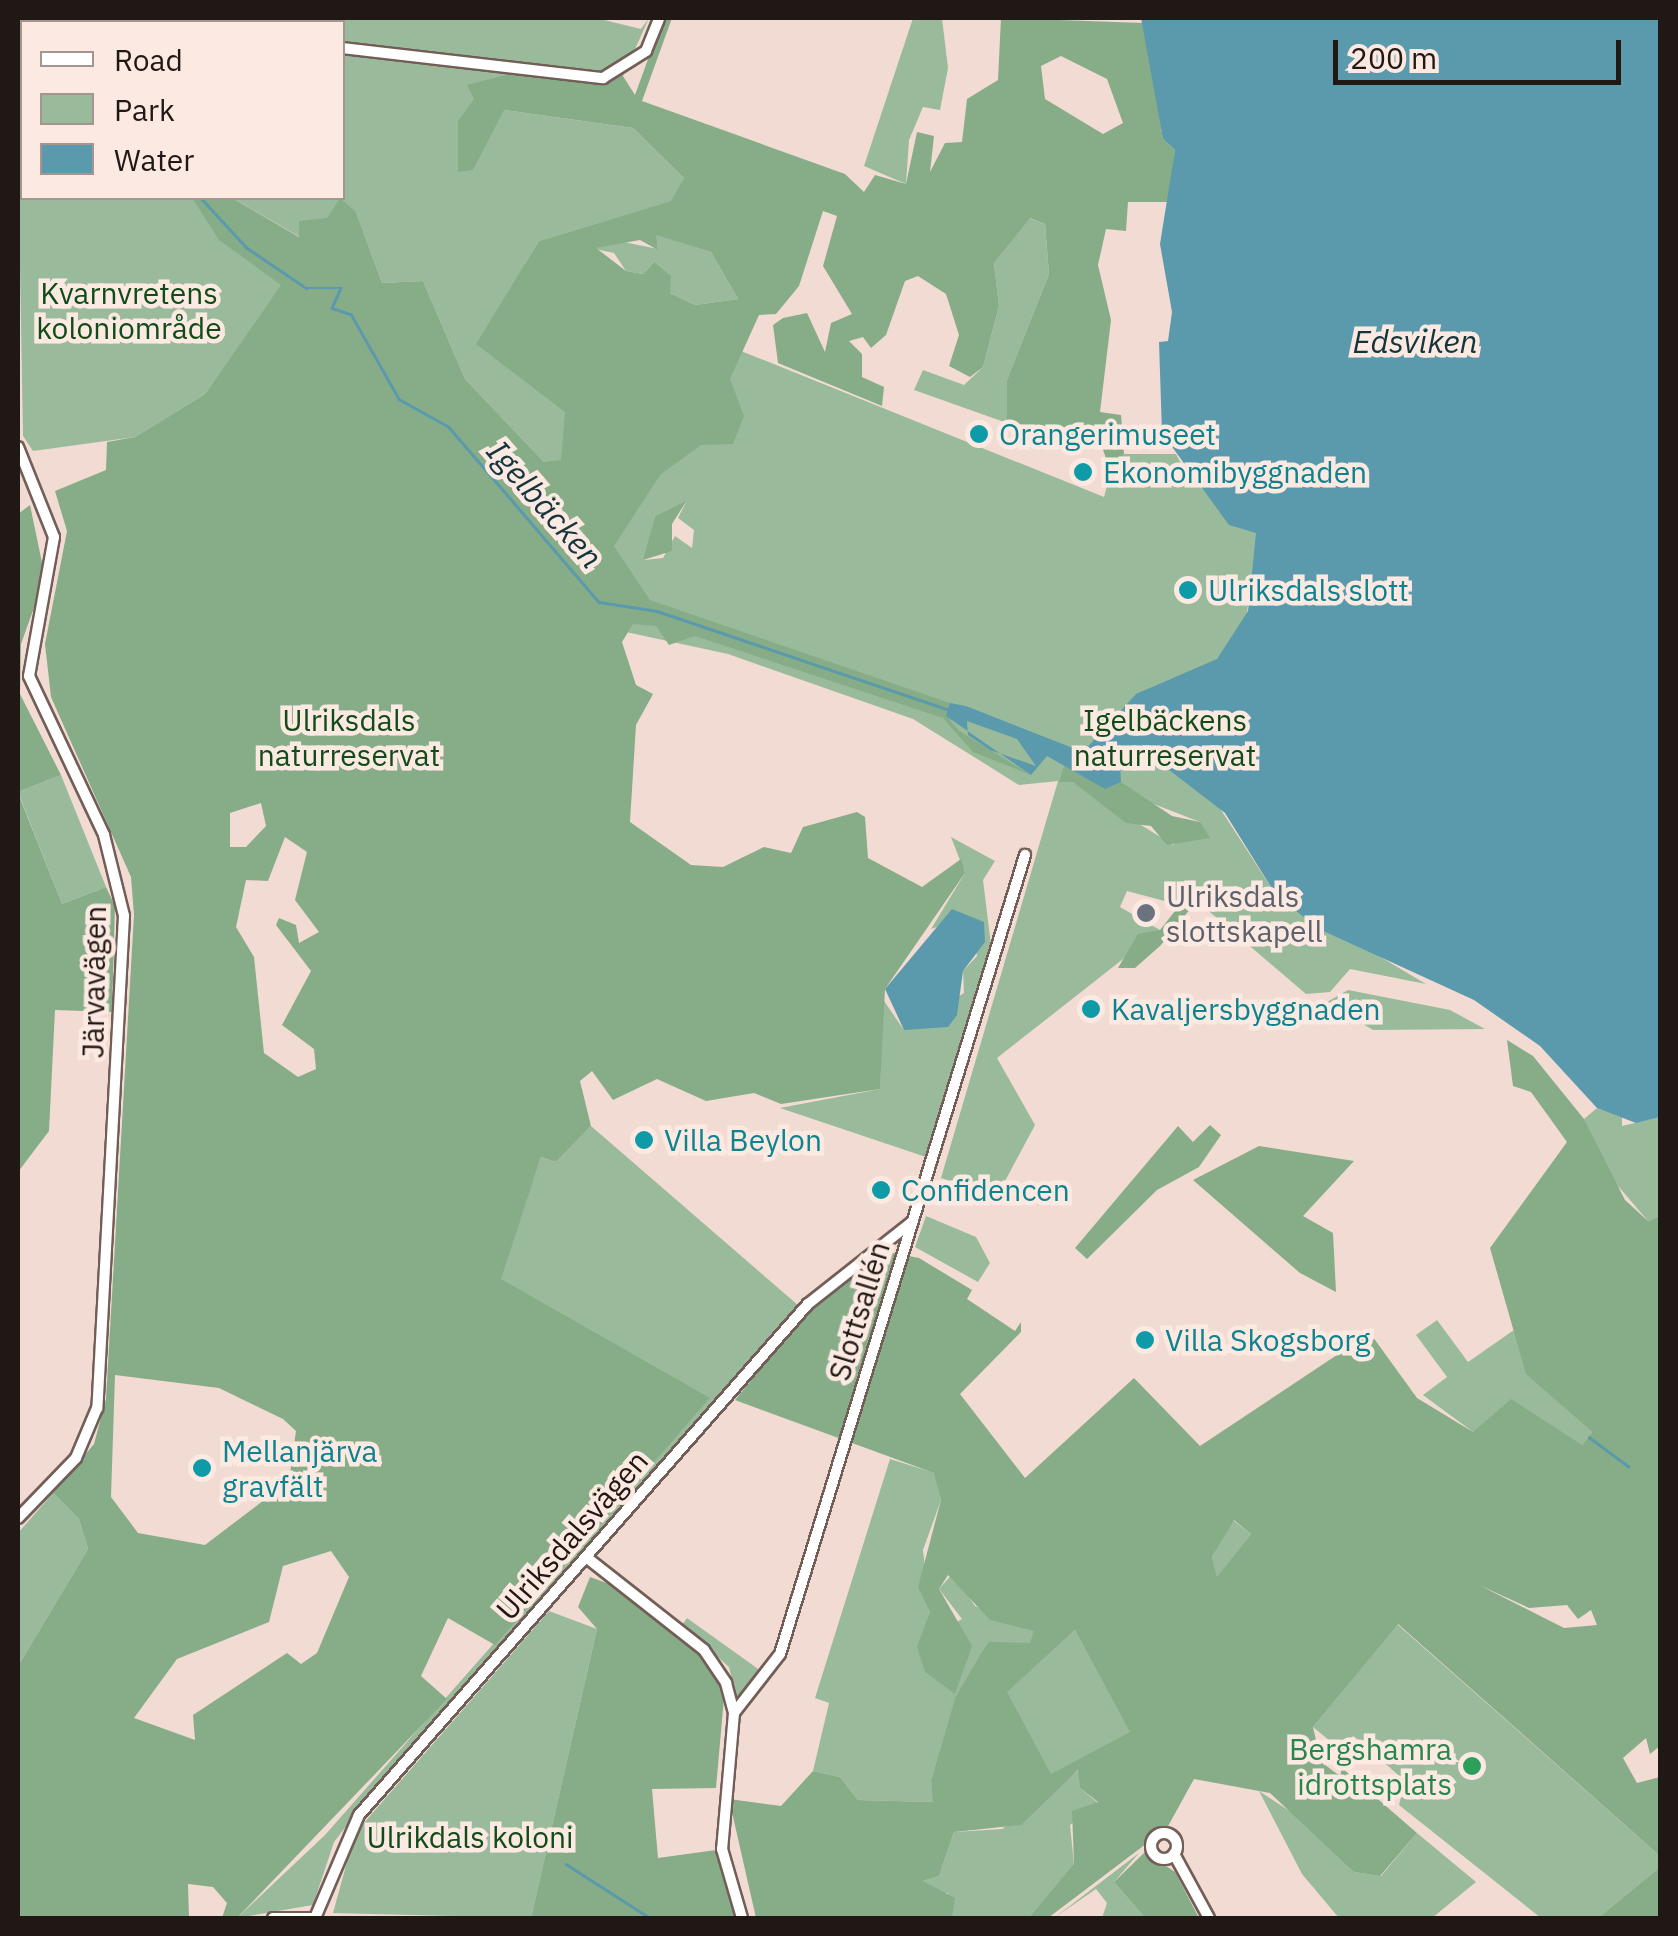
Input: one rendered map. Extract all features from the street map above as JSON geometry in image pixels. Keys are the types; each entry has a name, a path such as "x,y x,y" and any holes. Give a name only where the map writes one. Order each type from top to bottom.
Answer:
{"street":[{"path":"345,48 603,78 646,51 659,18"},
{"name":"Järvavägen","path":"18,447 54,537 29,676 104,835 124,916 97,1408 76,1458 18,1518"},
{"name":"Slottsallén","path":"734,1713 780,1654 1025,855"},
{"name":"Ulriksdalsvägen","path":"273,1918 316,1918 359,1815 808,1304 912,1222"},
{"path":"586,1557 704,1650 734,1713 722,1848 742,1918"},
{"path":"1174,1854 1210,1918"}],"green space":[{"path":"179,18 596,18 641,29 649,18 623,76 504,110 633,128 684,178 672,201 539,241 525,264 1104,497 1116,454 1176,454 1188,477 1257,533 1246,621 1217,659 1221,810 1276,895 1426,984 1350,969 1330,992 1306,994 1197,901 1191,908 1127,891 1120,907 1160,930 997,1058 1035,1125 997,1196 941,1178 1058,781 1019,785 913,719 728,654 612,629 273,297 205,394 135,437 33,451 23,436 18,155 20,200 224,200 636,585 544,462 465,379 423,281 382,283 356,212 300,237 235,200 345,200 345,20","holes":["687,500 678,518 694,530 692,548 675,536 663,558 644,560 655,516","1073,782 1128,794 1200,822 1173,845"]},
{"name":"Ulriksdals naturreservat","path":"663,18 672,18 642,101 845,174 864,192 875,175 906,184 917,132 934,136 930,172 945,143 962,142 967,99 998,80 1001,18 1144,23 1163,139 1175,150 1169,202 1128,202 1126,231 1106,229 1098,265 1111,320 1100,412 1121,415 1124,454 1108,464 1101,444 1072,447 1007,423 1007,380 1049,274 1045,224 1030,218 994,263 999,306 983,367 970,377 949,366 959,335 946,294 918,276 905,281 886,335 871,348 863,337 849,341 862,354 862,377 884,387 882,406 778,363 773,325 783,318 807,313 825,352 831,323 852,314 823,266 837,216 823,211 799,286 776,314 759,315 730,379 744,416 733,444 701,445 660,475 614,546 650,600 950,703 947,716 958,730 1031,775 973,752 943,718 695,636 669,645 656,626 633,624 622,642 636,685 653,694 636,725 630,822 691,865 723,867 764,847 791,853 803,827 857,812 865,817 868,858 922,887 961,859 965,873 885,989 880,1089 781,1104 754,1093 706,1101 657,1079 613,1100 592,1071 580,1081 591,1126 556,1162 541,1157 501,1279 710,1398 495,1645 448,1618 421,1676 447,1699 237,1918 222,1918 227,1903 213,1887 188,1884 189,1918 18,1918 18,1666 88,1549 79,1519 53,1493 94,1444 106,1399 134,915 131,877 51,697 45,644 67,531 55,491 106,470 107,442 135,437 205,394 281,285 219,240 193,200 235,200 299,237 299,221 327,218 342,200 356,212 382,283 423,281 465,379 544,462 561,460 565,412 476,344 539,241 671,201 684,178 633,128 504,110 473,170 458,172 458,121 474,99 467,85 517,72 623,76 635,95","holes":["1061,56 1107,79 1123,123 1103,134 1045,99 1041,66","656,235 711,252 738,299 695,305 670,293 671,276 654,262 643,274 626,271 596,248 640,240 658,250","261,803 266,826 246,847 230,847 230,813","285,837 307,852 295,900 319,932 299,943 296,925 279,918 276,925 311,971 282,1025 314,1049 316,1069 298,1077 264,1053 254,957 236,927 246,880 268,881","115,1375 219,1388 283,1419 296,1431 289,1481 205,1545 138,1533 111,1497","331,1551 349,1577 317,1653 301,1664 287,1653 193,1715 195,1740 134,1718 177,1659 269,1622 283,1566"]},
{"path":"913,18 942,18 948,68 940,110 923,107 909,140 906,184 864,166"},
{"path":"1029,218 1045,224 1049,274 1007,380 1007,423 914,390 923,370 964,385 983,367 999,306 994,263"},
{"path":"655,234 711,252 738,299 695,305 670,293 653,263 643,274 626,271 614,253 595,249 609,239 658,249"},
{"path":"687,500 672,524 672,551 643,560 655,516"},
{"path":"30,505 45,577 21,644 20,694 61,775 18,792 18,514"},
{"path":"1065,763 1105,789 1121,782 1172,816 1200,822 1210,838 1167,845 1151,826 1126,823 1073,782 1059,782"},
{"path":"61,775 106,887 62,904 18,792"},
{"path":"18,793 62,904 106,887 115,906 112,1012 55,1010 49,1131 18,1172"},
{"path":"951,837 995,861 983,880 991,945 926,1157 780,1108 880,1089 882,998 904,1030 964,993 963,971 977,956 969,916 931,929 965,873"},
{"path":"1183,901 1191,908 1160,946 1135,968 1118,968 1138,934 1160,930"},
{"path":"1348,990 1450,1010 1485,1029 1373,1030 1327,1002"},
{"path":"1507,1040 1533,1056 1584,1119 1625,1200 1648,1221 1660,1216 1660,1746 1650,1754 1646,1738 1623,1758 1637,1783 1660,1777 1660,1856 1398,1624 1313,1727 1321,1762 1340,1776 1342,1768 1417,1833 1380,1876 1354,1872 1270,1793 1194,1779 1167,1828 1048,1918 1029,1918 1074,1864 1072,1811 1098,1802 1080,1788 1078,1770 1021,1825 954,1832 939,1876 923,1881 955,1898 952,1918 756,1918 729,1799 781,1806 813,1771 840,1777 858,1800 933,1802 931,1780 955,1698 979,1656 989,1642 1030,1643 1034,1631 990,1620 948,1575 939,1589 972,1646 955,1694 925,1672 917,1647 930,1612 918,1587 941,1500 934,1473 735,1400 809,1310 847,1270 888,1252 919,1258 972,1290 967,1299 1015,1331 1021,1322 1021,1332 960,1394 1025,1478 1134,1378 1200,1446 1370,1333 1417,1398 1473,1432 1511,1399 1582,1445 1592,1432 1526,1374 1490,1248 1567,1142 1531,1092 1513,1086","holes":["1234,1520 1251,1534 1217,1577 1212,1557","1479,1585 1529,1608 1567,1605 1578,1619 1591,1610 1597,1625 1564,1628","1075,1630 1130,1732 1051,1774 1007,1692"]},
{"path":"1597,1108 1622,1117 1622,1126 1660,1117 1660,1216 1648,1221 1606,1172 1584,1119"},
{"path":"1210,1125 1221,1135 1199,1167 1157,1190 1087,1259 1075,1248 1178,1126 1193,1142"},
{"path":"591,1126 799,1306 357,1812 334,1842 313,1905 237,1918 325,1835 709,1399 500,1279 541,1157 556,1162"},
{"path":"1259,1146 1354,1161 1303,1216 1333,1233 1336,1292 1300,1273 1193,1180"},
{"path":"926,1216 976,1237 990,1263 978,1282 915,1247"},
{"path":"1437,1320 1468,1362 1514,1330 1527,1374 1592,1432 1582,1445 1473,1432 1423,1395 1447,1377 1416,1335"},
{"path":"890,1459 935,1473 941,1500 923,1550 930,1612 923,1640 962,1619 939,1589 953,1573 975,1606 1035,1630 1031,1643 979,1656 955,1699 931,1780 934,1802 858,1800 840,1777 813,1771 829,1703 815,1698"},
{"path":"53,1493 79,1519 88,1549 18,1666 18,1533"},
{"path":"1233,1520 1251,1534 1217,1578 1212,1557"},
{"path":"590,1577 620,1588 704,1657 725,1686 716,1788 652,1789 658,1858 716,1850 736,1918 531,1918 597,1629 578,1607"},
{"name":"Ulrikdals koloni","path":"549,1611 597,1629 531,1918 333,1913 355,1833"},
{"path":"687,1618 761,1671 737,1701 729,1667 682,1625"},
{"name":"Bergshamra idrottsplats","path":"1397,1624 1660,1856 1660,1867 1598,1918 1541,1918 1399,1805 1405,1781 1361,1742 1353,1736 1342,1751 1313,1727"},
{"path":"1075,1630 1131,1732 1051,1775 1006,1692"},
{"path":"1079,1770 1080,1788 1098,1803 1070,1825 1074,1864 1052,1899 1029,1918 952,1918 948,1893 936,1896 923,1881 939,1876 954,1832 1002,1829"},
{"path":"1259,1791 1314,1827 1354,1872 1381,1876 1417,1833 1476,1882 1432,1918 1339,1918 1302,1874"},
{"path":"1145,1852 1175,1872 1199,1918 1145,1918 1114,1882"},
{"path":"1139,1853 1114,1882 1145,1918 1102,1918 1107,1903 1096,1889 1054,1918"},
{"path":"1660,1867 1660,1918 1598,1918"}],"water":[{"name":"Edsviken","path":"1141,18 1660,18 1660,1117 1636,1123 1597,1108 1540,1046 1474,1000 1319,929 1276,895 1225,813 1164,766 1132,755 1120,762 1121,782 1105,789 1047,756 1031,775 1000,753 1036,766 1017,739 967,721 968,731 946,716 950,703 966,706 1083,752 1136,694 1217,659 1248,611 1256,533 1229,525 1162,433 1159,342 1168,341 1172,312 1160,244 1175,150 1163,139"},
{"path":"952,909 984,922 985,942 963,971 957,1015 948,1027 904,1030 885,989"}],"waterway":[{"name":"Igelbäcken","path":"203,200 246,247 306,288 341,288 332,308 351,314 399,399 449,427 599,602 657,611 949,710"},
{"path":"1589,1437 1628,1466"},
{"path":"566,1864 650,1918"}],"place":[{"name":"Orangerimuseet","path":"979,434"},
{"name":"Ekonomibyggnaden","path":"1083,472"},
{"name":"Ulriksdals slott","path":"1188,590"},
{"name":"Ulriksdals slottskapell","path":"1146,913"},
{"name":"Kavaljersbyggnaden","path":"1091,1009"},
{"name":"Villa Beylon","path":"644,1140"},
{"name":"Confidencen","path":"881,1190"},
{"name":"Villa Skogsborg","path":"1145,1340"},
{"name":"Mellanjärva gravfält","path":"202,1468"},
{"name":"Bergshamra idrottsplats","path":"1472,1766"}],"park label":[{"name":"Kvarnvretens koloniområde","path":"129,310"},
{"name":"Igelbäckens naturreservat","path":"1165,737"}]}
